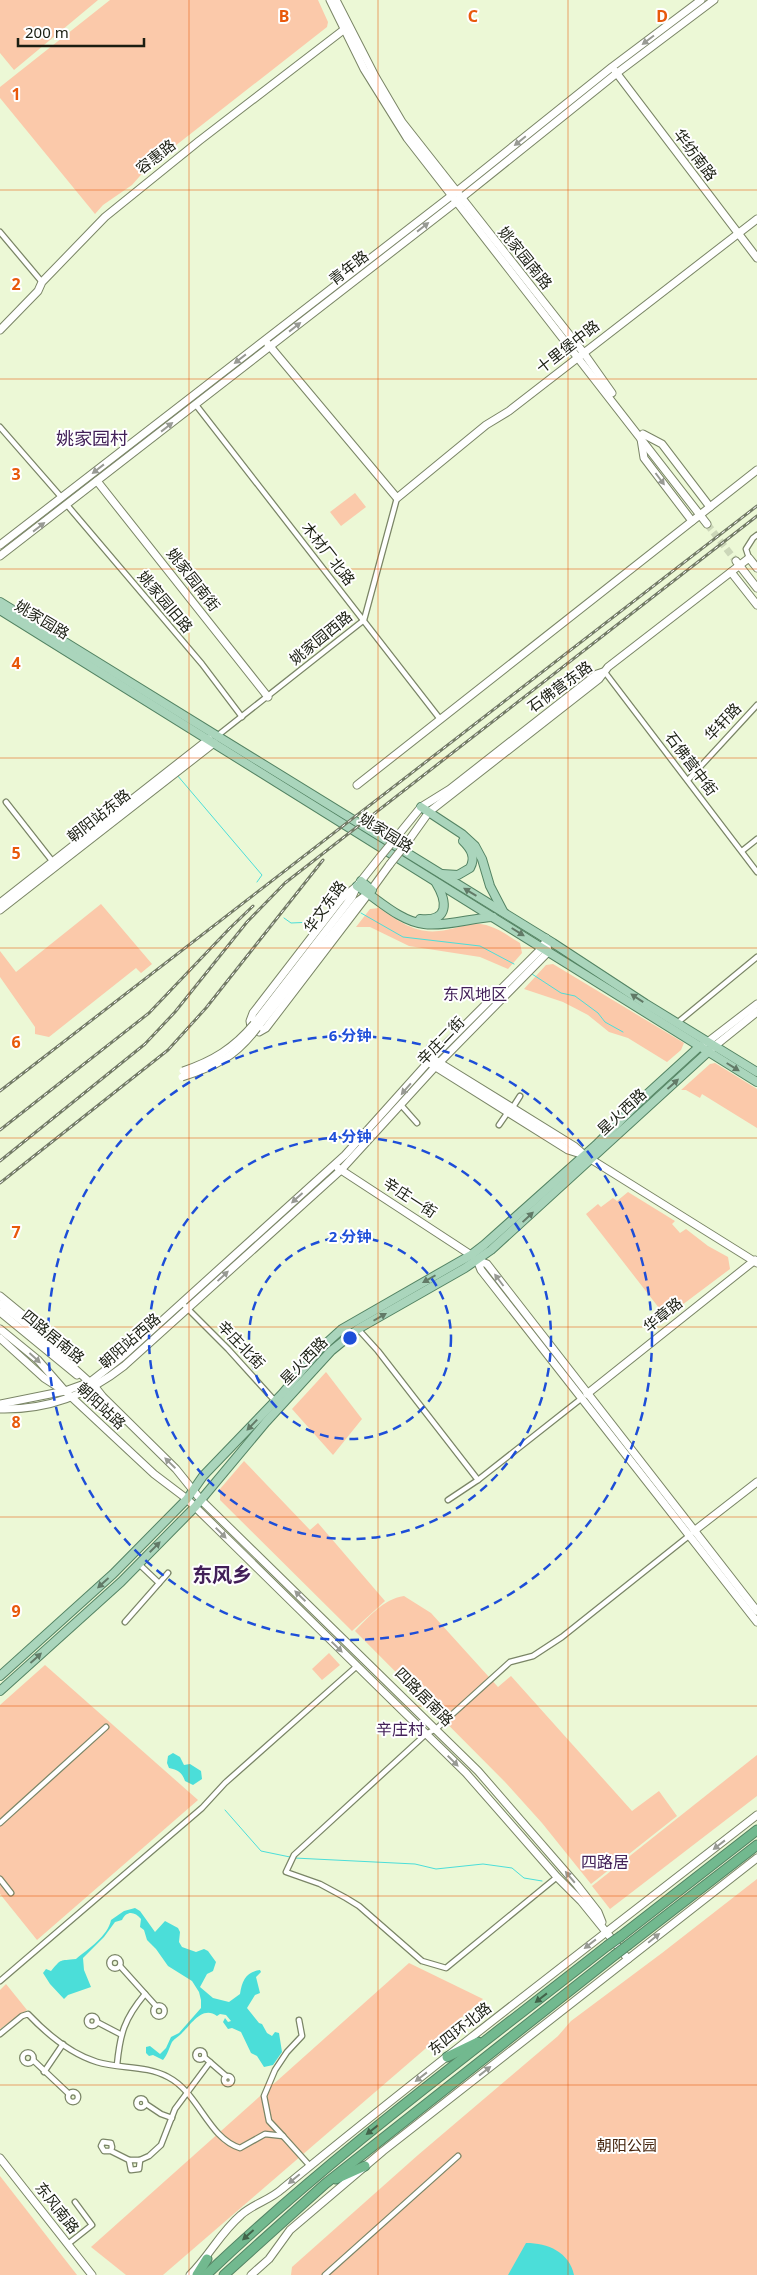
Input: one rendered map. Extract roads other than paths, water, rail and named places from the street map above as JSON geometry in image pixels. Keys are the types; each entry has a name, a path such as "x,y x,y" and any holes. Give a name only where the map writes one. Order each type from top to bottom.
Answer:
{"highway":[{"name":"东四环北路","path":"206,2275 338,2157 757,1830"},
{"path":"224,2275 325,2184 757,1845"},
{"path":"447,2057 492,2036"},
{"path":"325,2184 365,2166"},
{"path":"197,2275 207,2259"}],"main road":[{"path":"330,0 346,28"},
{"name":"姚家园南路","path":"336,0 346,28 392,108 456,197 709,522"},
{"name":"青年路","path":"0,545 456,197 701,0"},
{"name":"青年路","path":"614,70 714,0"},
{"name":"容惠路","path":"0,330 38,291 42,282 105,217 198,141 346,28"},
{"name":"华纺南路","path":"614,70 757,258"},
{"name":"十里堡中路","path":"397,498 486,425 509,410 757,219"},
{"path":"267,343 397,498"},
{"name":"青年路","path":"0,556 196,405 267,343"},
{"path":"692,521 644,458 642,435 662,444 710,507"},
{"path":"357,785 757,470"},
{"name":"姚家园南街","path":"97,481 268,697"},
{"path":"604,671 749,558 757,568"},
{"path":"757,580 738,560 757,588"},
{"path":"731,572 757,605"},
{"name":"姚家园路","path":"0,602 213,739"},
{"name":"姚家园路","path":"0,610 437,877 493,917 545,950 708,1046 757,1072"},
{"name":"石佛营东路","path":"420,809 450,789 596,674 604,671"},
{"name":"石佛营东路","path":"428,814 599,679 604,671"},
{"name":"朝阳站东路","path":"0,910 213,739"},
{"path":"420,809 462,834 475,846 482,859 490,886 504,912"},
{"name":"华文东路","path":"255,1026 352,896 359,883 420,809"},
{"path":"370,891 410,916 426,920 440,914 444,907 443,895 437,877 463,873 470,868 473,858 465,843 428,814"},
{"name":"华文东路","path":"255,1026 358,901 370,891 428,814"},
{"name":"朝阳站东路","path":"0,903 55,864"},
{"name":"姚家园路","path":"437,877 504,912 546,938 677,1023 757,1082"},
{"path":"370,891 266,1028 259,1032 251,1027 250,1021 254,1013 341,899 359,883 370,891 402,916 426,925 493,917"},
{"path":"545,950 546,938"},
{"name":"辛庄二街","path":"182,1302 334,1166 545,950"},
{"path":"708,1046 757,1004"},
{"path":"708,1046 757,1012"},
{"path":"182,1074 223,1061 238,1050 255,1026"},
{"name":"星火西路","path":"0,1676 113,1574 187,1499 203,1476 331,1351 358,1329 474,1257 584,1155 708,1046"},
{"name":"星火西路","path":"0,1691 121,1582 195,1507 320,1349 342,1329 474,1257 491,1250 592,1160 708,1046"},
{"path":"434,1062 510,1110 568,1150 584,1155 756,1261"},
{"name":"辛庄二街","path":"188,1309 341,1170 401,1105 434,1062"},
{"name":"辛庄一街","path":"334,1166 474,1257 488,1264 584,1396 692,1533"},
{"name":"华章路","path":"584,1396 756,1261"},
{"path":"0,1296 45,1333"},
{"name":"朝阳站西路","path":"0,1404 92,1384 182,1302"},
{"path":"0,1304 22,1320 92,1384"},
{"name":"朝阳站西路","path":"0,1410 35,1406 72,1397 124,1366 188,1309"},
{"name":"四路居南路","path":"0,1312 70,1371 92,1384"},
{"name":"朝阳站路","path":"0,1329 38,1360 65,1391 154,1474 187,1499 426,1734 488,1798 557,1877 581,1901 606,1932"},
{"path":"0,1338 44,1378 65,1391"},
{"name":"朝阳站路","path":"92,1384 176,1469 201,1500"},
{"path":"692,1533 757,1482"},
{"name":"四路居南路","path":"201,1500 478,1771 528,1827 598,1912 606,1932"},
{"path":"692,1533 757,1611"},
{"path":"692,1533 757,1622"},
{"name":"东四环北路","path":"190,2275 207,2259 223,2232 242,2214 271,2197 757,1815"},
{"path":"251,2275 269,2259 290,2230 365,2166 757,1858"},
{"path":"606,1932 628,1959"},
{"name":"东风南路","path":"0,2158 92,2275"}],"street":[{"path":"0,232 42,282"},
{"name":"木材厂北路","path":"196,405 440,719"},
{"path":"0,427 62,498"},
{"name":"姚家园西路","path":"213,739 364,620 397,498"},
{"name":"姚家园旧路","path":"67,505 202,664 242,717"},
{"path":"749,558 746,549 757,535"},
{"name":"石佛营中街","path":"604,671 757,872"},
{"name":"华轩路","path":"688,780 757,705"},
{"path":"6,802 55,864"},
{"path":"742,851 757,839"},
{"path":"677,1023 757,957"},
{"path":"499,1125 520,1096"},
{"path":"401,1105 417,1123"},
{"name":"辛庄北街","path":"182,1302 277,1404"},
{"path":"358,1329 378,1351 478,1480"},
{"path":"448,1500 478,1480 584,1396"},
{"path":"557,1877 446,1968 422,1961 359,1906 346,1898 320,1884 286,1872 294,1854 426,1734 436,1729 510,1662 532,1656 562,1637 692,1533"},
{"path":"139,1564 159,1583"},
{"path":"125,1622 168,1573"},
{"path":"0,1981 202,1808 225,1783 357,1666"},
{"path":"0,1823 106,1727"},
{"path":"0,1879 11,1893"},
{"path":"120,1966 156,2006"},
{"path":"117,2065 120,2034 132,2009 145,1994"},
{"path":"0,2034 22,2016 28,2014 63,2044 96,2062 150,2070 169,2077 188,2094 228,2144 240,2148 266,2134 283,2136"},
{"path":"300,2020 302,2036 287,2052 275,2070 264,2096 269,2122 310,2166"},
{"path":"97,2022 120,2034"},
{"path":"44,2072 63,2044"},
{"path":"204,2057 226,2076"},
{"path":"33,2060 70,2094"},
{"path":"111,2151 128,2160 140,2160 149,2156 161,2145 174,2109 188,2094 210,2062"},
{"path":"146,2104 161,2114 172,2118"},
{"path":"325,2274 458,2156"},
{"path":"128,2160 131,2170 136,2171 139,2169 140,2160"},
{"path":"68,2244 92,2225 75,2202"}],"water":[{"path":"173,1753 180,1757 184,1765 190,1764 201,1771 202,1779 193,1785 185,1781 179,1772 169,1768 167,1763 168,1756"},
{"path":"135,1908 140,1911 155,1932 165,1921 178,1928 180,1932 179,1942 182,1947 196,1952 204,1949 208,1951 216,1962 213,1971 207,1974 200,1987 213,1998 229,2002 240,1994 242,1985 248,1975 260,1970 261,1972 256,1977 260,1993 255,1995 247,2008 259,2023 262,2024 267,2033 272,2036 275,2032 279,2033 282,2052 273,2065 264,2067 257,2056 251,2053 241,2032 232,2028 228,2029 223,2022 225,2018 228,2022 231,2021 226,2015 220,2014 217,2016 212,2013 202,2014 174,2039 163,2060 153,2055 149,2056 146,2053 146,2047 150,2046 160,2054 166,2048 171,2037 179,2033 201,2008 201,2000 199,1992 192,1981 168,1966 147,1940 144,1930 140,1927 141,1919 134,1914 129,1913 122,1920 115,1922 104,1937 83,1958 84,1970 91,1987 68,1995 64,1999 50,1984 43,1973 46,1969 51,1971 61,1961 76,1959 102,1937 111,1920 124,1911"},
{"path":"526,2243 534,2243 556,2250 567,2260 574,2275 508,2275"}],"waterway":[{"path":"177,775 262,875 257,882"},
{"path":"361,913 403,937 480,946 514,964"},
{"path":"284,918 291,923 314,922"},
{"path":"532,974 561,993 575,996 598,1013 605,1022 623,1032"},
{"path":"225,1810 261,1851 290,1857"},
{"path":"294,1858 415,1864 436,1869 483,1864 512,1868 524,1878 542,1881"}],"tunnel":[{"path":"707,524 736,561"}],"railway":[{"path":"0,1091 757,506"},
{"path":"0,1161 145,1044 175,1012 247,922 285,883 757,516"},
{"path":"0,1183 168,1050 206,1008 323,860"},
{"path":"0,1130 149,1013 253,906"}],"district":[{"name":"姚家园村","path":"92,439"},
{"name":"东风地区","path":"475,994"},
{"name":"东风乡","path":"222,1575"},
{"name":"辛庄村","path":"400,1729"},
{"name":"四路居","path":"605,1862"}],"park label":[{"name":"朝阳公园","path":"627,2146"}]}
